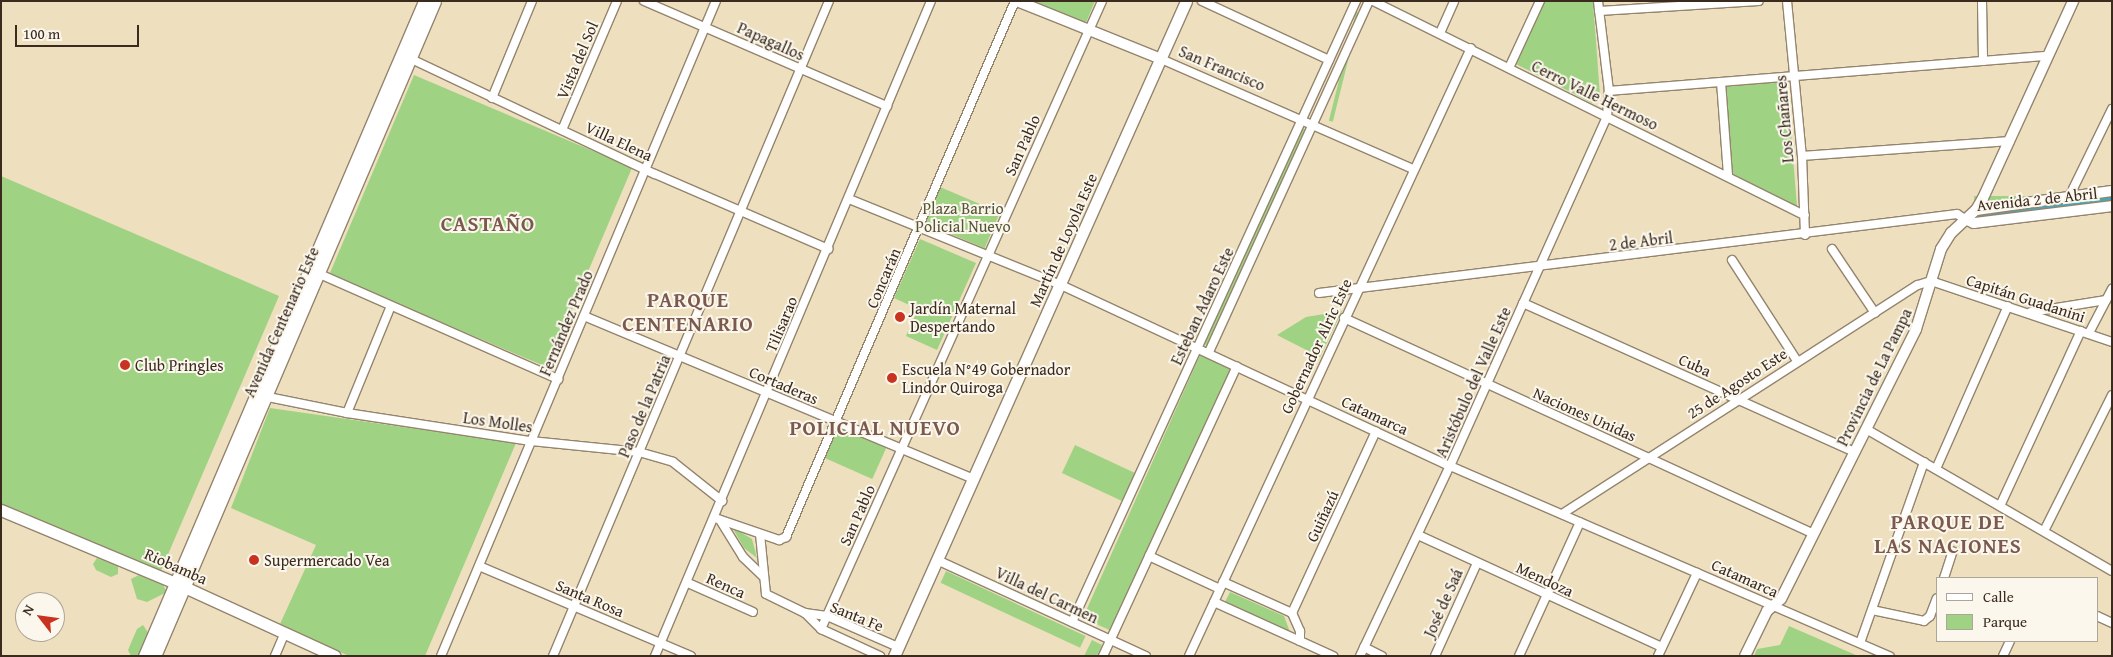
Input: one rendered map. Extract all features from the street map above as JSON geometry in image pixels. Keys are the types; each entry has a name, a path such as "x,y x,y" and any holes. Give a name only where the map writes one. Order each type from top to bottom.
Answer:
{"main road":[{"name":"Avenida Centenario Este","path":"155,656 180,585 406,56 424,1"},
{"name":"Avenida Centenario Este","path":"406,56 435,1"},
{"name":"Martín de Loyola Este","path":"896,652 1186,1"},
{"name":"Riobamba","path":"1,510 180,585 335,656"},
{"name":"Avenida Centenario Este","path":"144,656 180,585"}],"street":[{"path":"492,98 532,1"},
{"name":"Vista del Sol","path":"562,130 617,1"},
{"name":"Papagallos","path":"644,1 887,106"},
{"name":"Fernández Prado","path":"441,656 716,1"},
{"name":"Paso de la Patria","path":"553,656 829,1"},
{"name":"Tilisarao","path":"655,656 717,519 722,500 931,1"},
{"name":"San Francisco","path":"1016,1 1161,59 1413,169"},
{"name":"Concarán","path":"760,534 779,540 786,537 837,422 1016,1"},
{"name":"San Pablo","path":"821,629 1102,1"},
{"path":"1202,1 1329,60"},
{"name":"Esteban Adaro Este","path":"1072,622 1357,1"},
{"name":"Esteban Adaro Este","path":"1209,352 1369,1"},
{"name":"Cerro Valle Hermoso","path":"1373,1 1805,215"},
{"path":"1440,33 1454,1"},
{"path":"1509,68 1540,1"},
{"name":"Aristóbulo del Valle Este","path":"1360,656 1450,466 1607,117 1609,91 1598,1"},
{"path":"1598,11 1759,1"},
{"name":"Los Chañares","path":"1787,1 1802,156 1805,235"},
{"path":"1982,1 1983,61"},
{"name":"Provincia de La Pampa","path":"1745,656 1767,611 1781,599 1814,534 1916,329 1941,250 1965,219 1976,210 2073,1"},
{"name":"Gobernador Alric Este","path":"1188,656 1413,169 1471,48"},
{"name":"Villa Elena","path":"406,56 492,98 828,249"},
{"path":"1609,91 2047,56"},
{"path":"1720,82 1728,176"},
{"path":"2069,197 2112,109"},
{"path":"1802,156 2009,141"},
{"name":"Avenida 2 de Abril","path":"1976,210 2112,191"},
{"name":"Catamarca","path":"849,199 1061,285 1209,352 1450,466 1890,656"},
{"name":"Avenida 2 de Abril","path":"1965,219 1974,223 2112,206"},
{"name":"2 de Abril","path":"1319,293 1539,268 1957,214 1965,219"},
{"path":"1832,249 1875,312"},
{"path":"1732,260 1797,361"},
{"path":"315,272 390,308 558,379"},
{"name":"Capitán Guadanini","path":"1931,281 2030,312 2112,342"},
{"name":"25 de Agosto Este","path":"1562,514 1797,361 1918,285 1931,281"},
{"path":"2000,506 2085,332 2112,289"},
{"path":"2030,312 2106,300"},
{"name":"Cuba","path":"1523,303 1855,452"},
{"path":"1936,469 2008,306"},
{"path":"347,414 390,308"},
{"name":"Cortaderas","path":"584,316 974,479"},
{"name":"Naciones Unidas","path":"1344,318 1814,534"},
{"path":"1103,656 1237,366"},
{"name":"Los Molles","path":"261,395 347,414 531,441 639,452 673,462 722,500"},
{"path":"2044,531 2112,395"},
{"path":"1866,429 2112,570"},
{"name":"Guiñazú","path":"1292,613 1376,431"},
{"path":"1860,643 1924,462"},
{"path":"717,519 760,534"},
{"path":"717,519 742,557 764,577"},
{"path":"1519,656 1580,522"},
{"name":"Santa Fe","path":"760,534 766,594 805,613 826,616 896,652"},
{"name":"Mendoza","path":"1418,535 1662,647"},
{"path":"1944,577 1954,551"},
{"path":"1149,556 1292,613 1300,632 1300,641"},
{"name":"Villa del Carmen","path":"937,560 1146,656"},
{"name":"José de Saá","path":"1435,656 1477,562"},
{"name":"Santa Rosa","path":"478,566 691,656"},
{"path":"1658,656 1697,572"},
{"name":"Renca","path":"688,583 753,612"},
{"path":"1872,610 1924,621 1930,616 1936,601"},
{"path":"1214,602 1333,656"},
{"name":"Santa Fe","path":"805,613 821,629 880,656"},
{"path":"2098,616 2112,623"},
{"path":"275,656 285,633"},
{"path":"2003,656 2010,642"},
{"path":"1364,647 1382,656"}],"green space":[{"path":"1029,1 1095,1 1085,25"},
{"path":"1544,1 1593,1 1600,96 1592,103 1516,64"},
{"path":"1356,12 1360,13 1333,122 1329,121"},
{"path":"414,75 632,168 547,367 329,275"},
{"path":"1787,81 1797,207 1731,175 1724,87"},
{"path":"1302,128 1306,130 1209,346 1204,344"},
{"name":"Club Pringles","path":"1,176 279,296 160,573 1,504"},
{"name":"Plaza Barrio Policial Nuevo","path":"940,187 1000,212 985,248 925,223"},
{"path":"1974,196 2112,196 2112,203 1974,203"},
{"name":"Plaza Barrio Policial Nuevo","path":"920,239 976,263 937,350 906,336 918,309 894,298"},
{"path":"1342,311 1320,357 1277,335 1306,317"},
{"path":"1200,355 1231,369 1114,632 1083,618"},
{"path":"270,408 516,443 425,656 349,656 280,624 316,545 231,508"},
{"path":"839,426 887,447 872,479 825,458"},
{"path":"1075,445 1137,474 1124,502 1062,473"},
{"path":"732,527 752,539 757,558 744,548"},
{"path":"97,558 118,566 118,574 111,577 96,570 93,564"},
{"path":"946,571 1086,636 1080,648 941,583"},
{"path":"139,575 163,585 167,592 147,602 137,599 131,579"},
{"path":"1230,592 1284,616 1290,632 1225,602"},
{"path":"143,625 149,634 140,656 131,656 128,650 137,629"},
{"path":"1789,626 1858,656 1754,656 1757,649 1780,645"},
{"path":"1092,640 1102,645 1097,656 1084,656"}],"waterway":[{"path":"1975,217 2112,199"}],"place":[{"name":"Jardín Maternal Despertando","path":"900,317"},
{"name":"Club Pringles","path":"125,365"},
{"name":"Escuela N°49 Gobernador Lindor Quiroga","path":"892,378"},
{"name":"Supermercado Vea","path":"254,560"}],"district":[{"name":"CASTAÑO","path":"488,224"},
{"name":"PARQUE CENTENARIO","path":"688,312"},
{"name":"POLICIAL NUEVO","path":"875,428"},
{"name":"PARQUE DE LAS NACIONES","path":"1948,534"}]}
